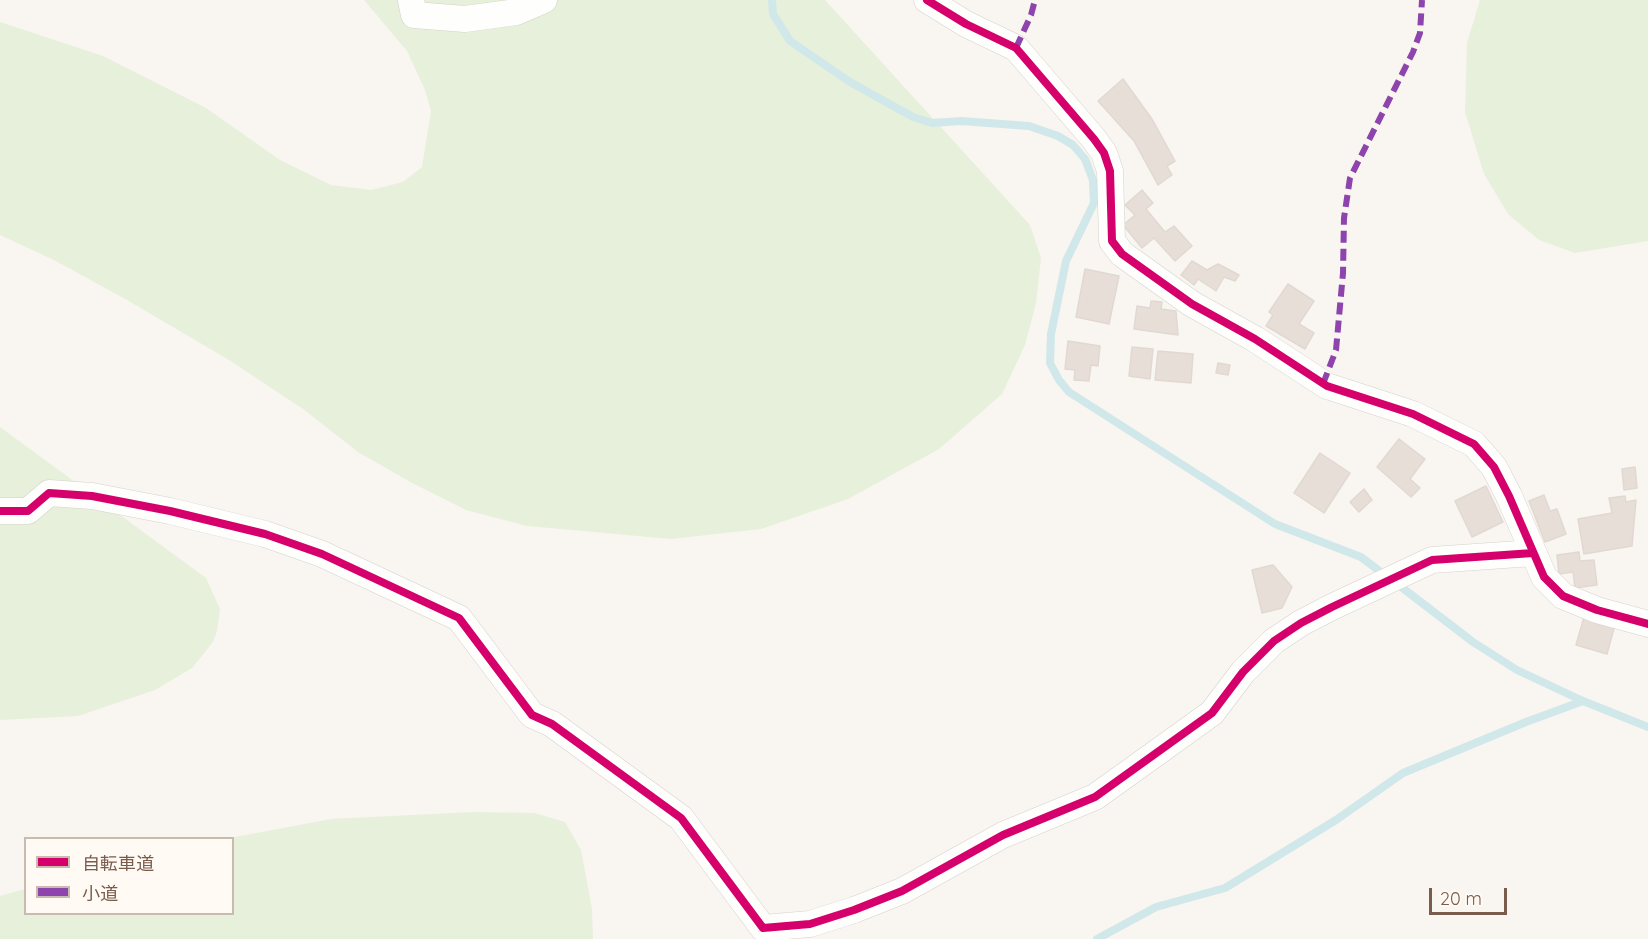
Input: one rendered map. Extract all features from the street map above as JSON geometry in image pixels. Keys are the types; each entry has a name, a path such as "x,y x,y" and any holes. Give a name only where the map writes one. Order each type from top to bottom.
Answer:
{"street":[{"path":"411,0 414,15 465,20 516,12 544,0"},
{"path":"927,0 966,24 1016,48 1094,139 1104,153 1110,171 1112,242 1122,254 1192,303 1255,339 1327,386 1413,414 1474,444 1494,467 1544,577 1563,596 1597,610 1648,624"},
{"path":"0,511 28,511 49,493 92,496 170,511 265,534 322,554 459,618 532,715 552,724 681,818 763,928 810,924 854,910 902,891 1003,835 1095,797 1212,713 1243,672 1274,641 1301,623 1332,607 1432,561 1533,553"}],"green space":[{"path":"364,0 825,0 1030,225 1041,258 1036,303 1025,345 1002,394 939,449 848,499 761,529 671,539 527,526 466,510 414,484 358,452 303,409 229,360 54,260 0,235 0,22 103,56 206,108 280,160 331,185 371,190 403,182 422,167 431,111 425,90 407,51"},
{"path":"1480,0 1648,0 1648,241 1575,253 1539,240 1508,214 1484,174 1465,112 1467,43"},
{"path":"0,427 206,578 220,609 217,631 213,642 192,668 155,690 78,716 0,720"},
{"path":"474,812 534,813 565,822 581,850 592,909 593,939 0,939 0,896 24,889 24,915 234,915 234,837 331,819"}],"building":[{"path":"1123,79 1152,119 1175,161 1167,166 1172,175 1158,185 1134,141 1098,101"},
{"path":"1142,190 1153,203 1146,209 1165,232 1174,226 1192,246 1175,261 1154,238 1142,248 1123,225 1135,215 1125,205"},
{"path":"1192,261 1207,270 1218,264 1239,275 1235,281 1224,277 1216,291 1198,279 1194,285 1181,275"},
{"path":"1085,269 1119,276 1109,324 1076,317"},
{"path":"1288,284 1314,301 1299,324 1314,333 1305,349 1266,326 1273,315 1269,312"},
{"path":"1151,301 1162,302 1161,309 1176,311 1178,335 1134,329 1137,306 1150,308"},
{"path":"1068,341 1100,346 1098,366 1091,365 1089,381 1074,380 1075,370 1065,369"},
{"path":"1132,347 1153,349 1150,379 1129,376"},
{"path":"1158,351 1193,354 1191,383 1155,380"},
{"path":"1218,363 1230,365 1228,375 1216,373"},
{"path":"1399,439 1425,459 1410,479 1420,488 1411,497 1377,467"},
{"path":"1320,453 1350,473 1324,513 1294,493"},
{"path":"1635,467 1637,488 1624,490 1622,469"},
{"path":"1486,486 1503,522 1472,537 1455,501"},
{"path":"1364,489 1372,500 1359,512 1350,502"},
{"path":"1544,495 1550,511 1557,509 1566,534 1545,542 1529,501"},
{"path":"1625,496 1626,502 1636,500 1632,546 1584,554 1578,519 1612,513 1609,498"},
{"path":"1579,552 1580,561 1594,560 1597,585 1575,588 1573,572 1559,574 1557,555"},
{"path":"1273,565 1292,587 1282,608 1262,613 1252,570"},
{"path":"1584,617 1615,625 1607,654 1576,645"}],"waterway":[{"path":"772,0 773,14 790,41 850,82 913,117 932,123 961,121 1029,126 1058,136 1073,145 1085,159 1093,180 1094,203 1066,261 1051,334 1050,363 1059,380 1069,392 1275,524 1361,557 1386,576"},
{"path":"1396,583 1473,642 1517,670 1583,701 1648,727"},
{"path":"1097,939 1156,907 1225,888 1336,820 1403,773 1583,701"}],"marked path":[{"path":"1016,48 1031,15 1035,0"},
{"path":"1323,384 1336,350 1343,273 1344,218 1350,178 1413,52 1420,33 1422,0"}],"cycle path":[{"path":"927,0 966,24 1016,48 1094,139 1104,153 1110,171 1112,241 1122,254 1192,304 1255,339 1327,386 1413,414 1474,444 1494,467 1544,577 1563,596 1597,610 1648,624"},
{"path":"0,511 28,511 49,493 92,496 170,511 265,534 322,554 459,618 532,715 552,724 681,818 763,928 810,924 854,910 902,891 1003,835 1095,797 1212,713 1243,672 1274,641 1301,623 1332,607 1432,560 1533,553"}]}
